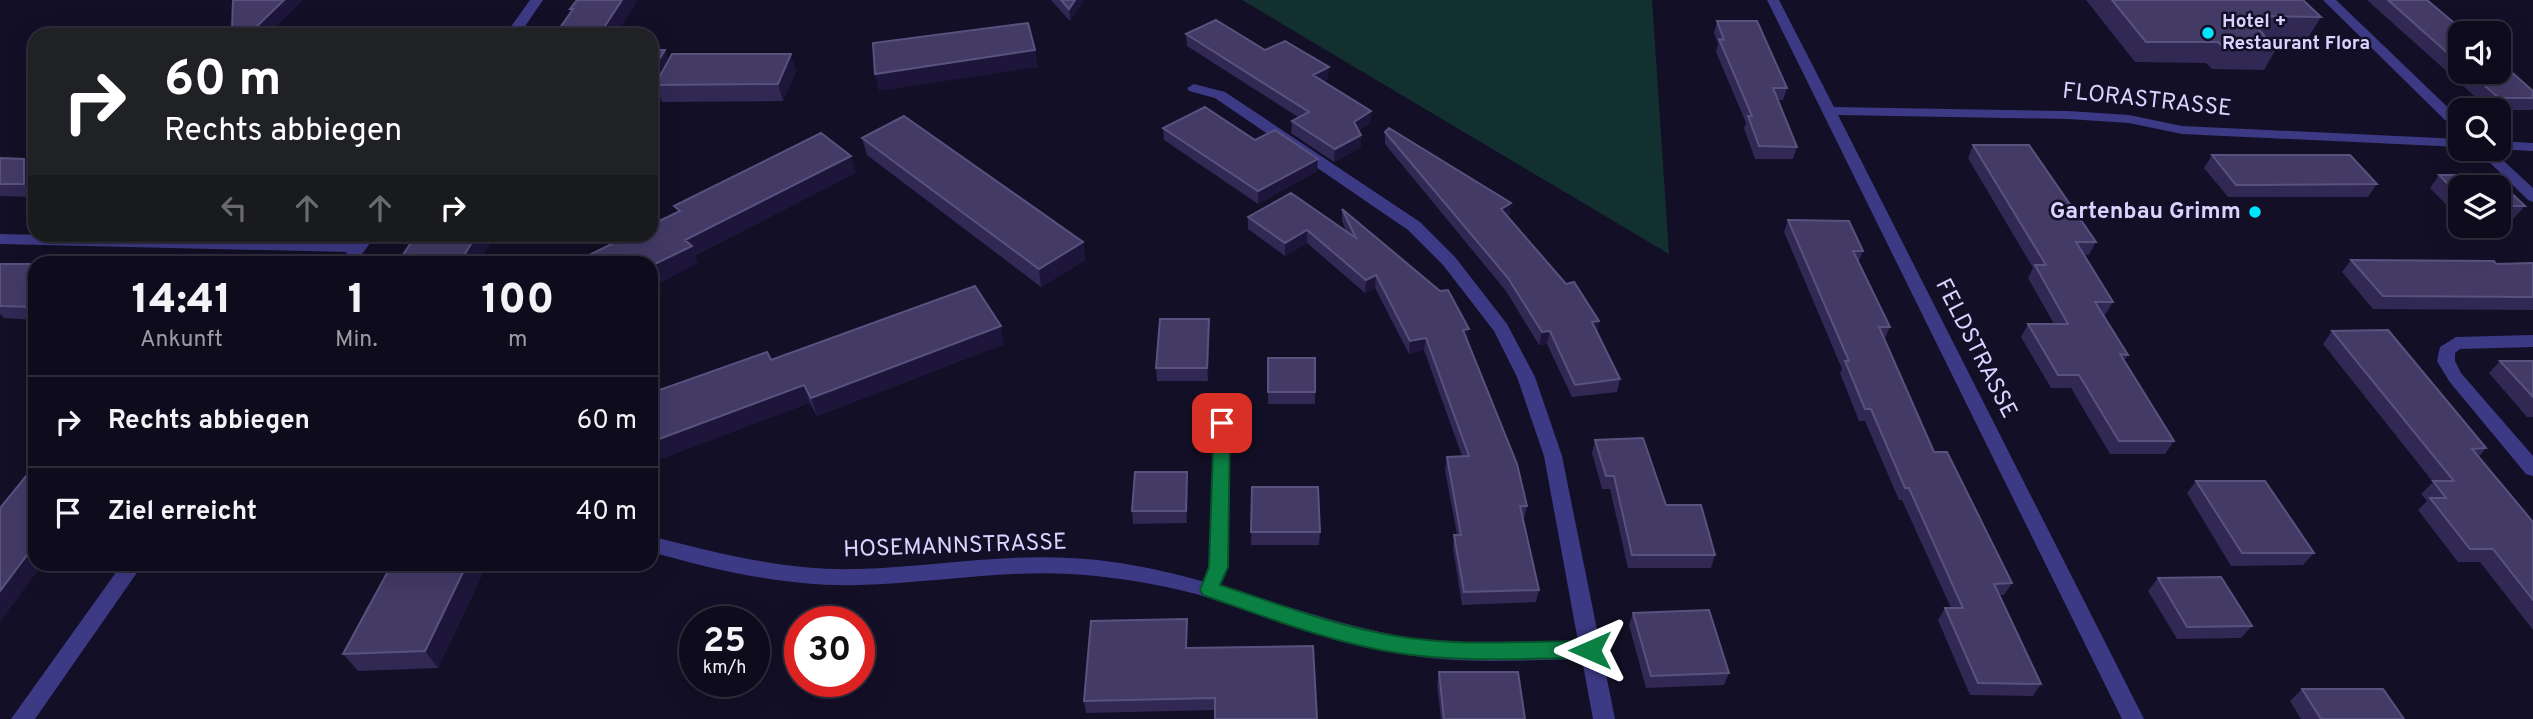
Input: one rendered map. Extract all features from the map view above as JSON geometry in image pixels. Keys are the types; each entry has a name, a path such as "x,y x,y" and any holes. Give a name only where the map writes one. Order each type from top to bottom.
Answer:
{"street":[{"path":"517,28 537,0"},
{"name":"FELDSTRASSE","path":"1773,0 2133,719"},
{"path":"2329,0 2448,115"},
{"path":"1194,88 1220,95 1394,210 1449,261 1501,328 1525,377 1553,457 1604,719"},
{"name":"FLORASTRASSE","path":"1828,111 2068,114 2129,119 2157,127 2193,130 2448,142"},
{"path":"2511,146 2533,147"},
{"path":"2496,161 2533,197"},
{"path":"0,239 28,239"},
{"path":"353,256 363,242"},
{"path":"2533,341 2456,343 2446,351 2446,361 2455,377 2533,469"},
{"name":"HOSEMANNSTRASSE","path":"658,546 724,564 828,577 1024,565 1073,565 1147,574 1209,590 1341,632 1398,645 1466,650 1590,650"},
{"path":"22,719 128,571"}],"lane":[{"path":"1209,590 1219,567 1222,423"}],"green space":[{"path":"1242,0 1652,0 1669,254"}],"building":[{"path":"233,0 284,0 255,28 232,28"},
{"path":"577,0 622,0 604,28 560,28 573,9 570,9"},
{"path":"1061,0 1075,0 1069,9"},
{"path":"2112,0 2303,0 2321,17 2247,16 2276,49 2224,48 2218,42 2146,42"},
{"path":"2388,0 2427,0 2452,21 2448,21 2448,53"},
{"path":"1216,20 1265,50 1285,41 1329,67 1313,75 1371,111 1354,122 1361,135 1335,149 1292,121 1309,112 1186,34"},
{"path":"1717,21 1757,21 1787,88 1773,88 1797,147 1759,146 1748,116 1752,116 1719,39 1724,40"},
{"path":"1028,23 1035,50 875,74 873,43"},
{"path":"658,50 665,50 658,61"},
{"path":"672,54 791,54 778,84 658,85 658,80"},
{"path":"2511,72 2533,91 2533,98 2499,98 2483,84 2511,84"},
{"path":"1205,107 1255,140 1275,130 1318,159 1258,191 1163,128"},
{"path":"904,116 1083,242 1039,269 862,138"},
{"path":"1389,128 1511,203 1501,209 1566,284 1574,282 1599,321 1592,322 1620,379 1575,385 1550,331 1542,332 1508,278 1385,132"},
{"path":"821,133 851,156 685,240 692,246 658,263 658,256 587,256 616,242 658,242 658,222 680,211 674,206"},
{"path":"1973,145 2029,145 2096,242 2076,242 2113,302 2095,302 2128,355 2120,354 2174,441 2119,441 2079,375 2058,375 2028,324 2068,324 2035,265 2046,265"},
{"path":"2212,155 2350,155 2377,184 2236,185"},
{"path":"0,158 24,159 24,184 0,184"},
{"path":"2439,175 2448,175 2448,184"},
{"path":"1291,193 1356,238 1342,209 1440,291 1448,290 1469,329 1463,330 1517,464 1527,506 1520,506 1539,590 1464,592 1454,535 1461,535 1447,457 1469,456 1426,338 1410,341 1376,275 1366,280 1307,230 1285,243 1248,217"},
{"path":"2511,193 2525,206 2511,206"},
{"path":"1788,220 1849,221 1863,251 1853,251 1890,327 1879,327 1934,452 1947,452 2012,583 1994,584 2041,684 1978,683 1945,608 1963,608 1909,488 1905,488 1871,409 1865,409 1845,361 1849,361"},
{"path":"412,242 472,242 464,256 402,256"},
{"path":"2351,260 2533,263 2533,297 2383,296"},
{"path":"0,264 28,264 28,307 0,306"},
{"path":"975,286 1001,326 811,398 804,385 658,439 658,391 767,352 771,360"},
{"path":"1160,319 1209,319 1207,368 1156,368"},
{"path":"2388,330 2486,448 2472,449 2533,522 2533,600 2493,549 2470,549 2430,498 2446,498 2433,481 2454,481 2332,331"},
{"path":"1268,358 1315,358 1315,392 1268,392"},
{"path":"2500,361 2533,361 2533,397"},
{"path":"1643,438 1666,505 1701,505 1715,555 1632,555 1614,476 1606,476 1595,440"},
{"path":"1135,472 1187,472 1186,511 1132,511"},
{"path":"28,474 28,554 0,591 0,508"},
{"path":"2196,481 2265,481 2314,553 2242,553"},
{"path":"1252,487 1318,487 1320,532 1251,532"},
{"path":"388,571 464,571 425,651 343,654"},
{"path":"2221,577 2252,626 2187,627 2158,578"},
{"path":"1709,610 1729,673 1651,676 1633,613"},
{"path":"1187,619 1186,648 1313,646 1317,719 1215,719 1215,698 1084,701 1091,621"},
{"path":"1439,672 1518,672 1525,719 1444,719"},
{"path":"2302,689 2383,689 2404,719 2321,719"}],"place":[{"name":"Hotel + Restaurant Flora","path":"2208,33"},
{"name":"Gartenbau Grimm","path":"2255,212"}],"route":[{"path":"1222,423 1219,567 1209,590 1341,632 1398,645 1466,650 1590,650"}]}
